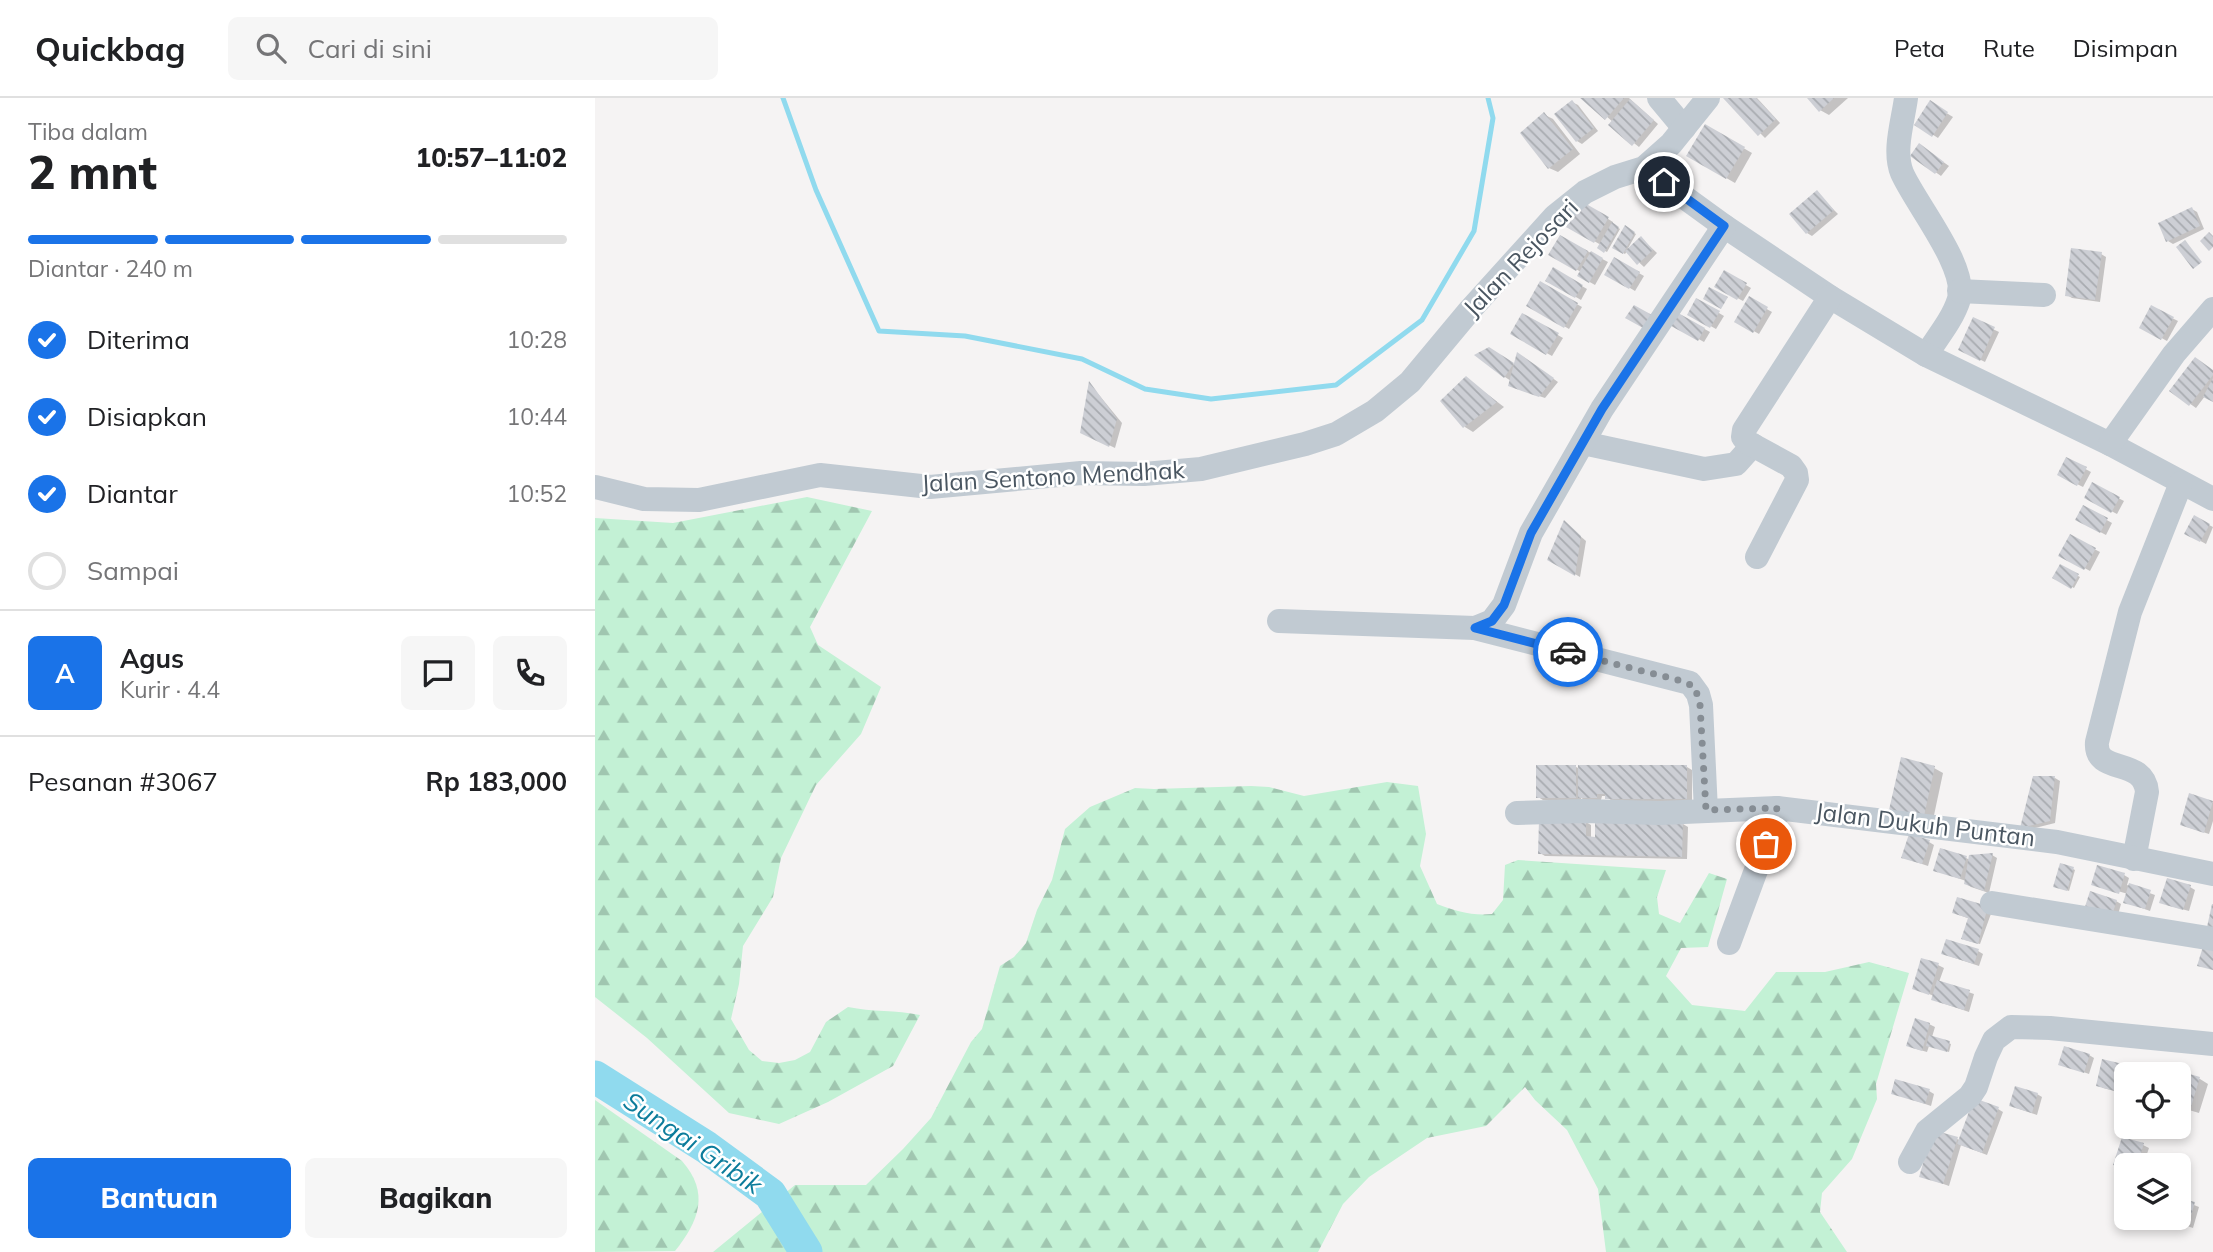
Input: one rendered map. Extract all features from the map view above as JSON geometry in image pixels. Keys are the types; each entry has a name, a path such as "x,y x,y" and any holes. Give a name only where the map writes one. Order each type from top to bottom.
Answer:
{"street":[{"path":"1659,98 1685,128"},
{"name":"Jalan Rejosari","path":"1409,382 1555,216 1585,192 1615,177 1644,167 1685,128 1709,98"},
{"path":"1906,98 1899,151 1902,173 1932,223 1955,270 1959,291 1954,310 1926,355"},
{"path":"1644,167 1724,226 1830,297 1926,355 2110,444 2213,499"},
{"path":"1475,628 1492,621 1504,605 1531,533 1602,409 1724,226"},
{"path":"1959,291 2045,295"},
{"path":"1757,557 1797,480 1791,466 1753,445 1743,437 1744,430 1830,297"},
{"path":"2110,444 2174,354 2213,309"},
{"name":"Jalan Sentono Mendhak","path":"595,487 644,499 699,500 820,475 930,487 1081,473 1144,474 1201,469 1336,434 1375,411 1409,382"},
{"path":"1583,443 1704,469 1736,464 1753,445"},
{"path":"2134,859 2147,792 2146,783 2137,773 2103,760 2096,750 2097,742 2130,612 2181,483"},
{"path":"1279,621 1475,628 1690,683 1698,694 1700,705 1706,810"},
{"path":"1728,943 1777,808"},
{"name":"Jalan Dukuh Puntan","path":"1517,813 1660,813 1777,808 2057,842 2213,874"},
{"path":"1992,903 2213,939"},
{"path":"1910,1163 1927,1131 1971,1096 1994,1040 2011,1027 2050,1028 2213,1044"}],"green space":[{"path":"807,497 872,511 810,627 818,645 881,687 861,734 816,785 781,858 773,897 743,946 739,984 731,1019 749,1050 762,1061 779,1063 795,1060 810,1052 826,1022 848,1007 920,1015 893,1066 828,1102 779,1124 729,1113 647,1038 595,997 595,518 673,523"},
{"path":"1387,782 1418,786 1426,834 1420,866 1437,904 1457,911 1492,914 1503,900 1505,865 1518,860 1666,870 1657,897 1659,914 1680,923 1709,873 1727,879 1708,947 1681,948 1666,976 1692,1005 1745,1011 1776,972 1825,972 1869,962 1909,973 1876,1084 1877,1099 1852,1159 1822,1193 1820,1212 1847,1252 1606,1252 1598,1189 1567,1130 1525,1087 1486,1126 1427,1138 1369,1177 1343,1204 1318,1252 713,1252 795,1185 866,1185 931,1118 971,1042 982,1029 1000,966 1014,957 1026,943 1037,910 1052,880 1065,829 1090,807 1135,788 1251,786 1269,787 1304,796"},
{"path":"595,1100 682,1161 691,1173 696,1184 698,1207 690,1229 675,1251 595,1252"}],"building":[{"path":"1580,98 1624,98 1605,120"},
{"path":"1723,98 1756,98 1776,119 1758,136"},
{"path":"1807,98 1834,98 1819,112"},
{"path":"1630,99 1654,120 1632,146 1608,125"},
{"path":"1572,100 1594,128 1576,142 1554,114"},
{"path":"1930,100 1948,112 1932,137 1914,125"},
{"path":"1544,112 1573,149 1548,169 1520,133"},
{"path":"1705,124 1745,147 1726,179 1686,156"},
{"path":"1919,143 1944,162 1935,174 1910,156"},
{"path":"1817,190 1834,210 1806,234 1789,214"},
{"path":"1581,201 1609,217 1594,243 1566,227"},
{"path":"2192,207 2200,226 2166,242 2158,223"},
{"path":"1612,222 1619,227 1604,253 1597,248"},
{"path":"1625,225 1635,232 1623,254 1612,248"},
{"path":"2209,232 2213,236 2213,247 2209,251 2200,241"},
{"path":"1560,235 1588,251 1576,271 1548,255"},
{"path":"1641,236 1653,250 1637,265 1625,251"},
{"path":"2185,240 2202,262 2193,269 2176,247"},
{"path":"2071,248 2102,252 2095,300 2065,296"},
{"path":"1591,251 1603,258 1589,283 1577,276"},
{"path":"1614,257 1640,272 1629,289 1604,275"},
{"path":"1553,267 1583,285 1575,298 1545,281"},
{"path":"1724,270 1747,283 1737,300 1714,287"},
{"path":"1540,281 1578,303 1564,328 1526,306"},
{"path":"1709,287 1728,297 1721,309 1703,299"},
{"path":"1749,296 1768,307 1753,333 1734,322"},
{"path":"1696,298 1720,311 1710,328 1687,315"},
{"path":"1634,305 1652,315 1643,328 1625,318"},
{"path":"2151,305 2174,317 2161,340 2139,328"},
{"path":"1671,309 1705,328 1698,341 1664,322"},
{"path":"1522,313 1559,333 1546,355 1510,334"},
{"path":"1973,317 1995,327 1980,361 1958,350"},
{"path":"1489,347 1514,363 1504,378 1474,355"},
{"path":"1517,352 1554,378 1539,397 1508,386"},
{"path":"2195,357 2213,370 2213,375 2189,406 2169,391"},
{"path":"1466,376 1497,402 1463,428 1440,401"},
{"path":"2213,378 2213,402 2203,397"},
{"path":"1089,381 1117,419 1109,447 1080,433"},
{"path":"2066,457 2087,467 2077,486 2057,475"},
{"path":"2092,482 2120,497 2111,513 2084,498"},
{"path":"2083,505 2108,518 2100,533 2075,520"},
{"path":"2194,515 2210,524 2200,542 2184,534"},
{"path":"1564,520 1581,536 1575,576 1547,560"},
{"path":"2070,534 2096,548 2084,570 2058,556"},
{"path":"2060,564 2079,574 2071,589 2052,578"},
{"path":"1901,757 1935,766 1924,816 1889,810"},
{"path":"1536,765 1576,765 1576,798 1536,798"},
{"path":"1578,765 1687,765 1687,799 1605,799 1605,794 1597,794 1597,798 1578,798"},
{"path":"2033,776 2055,776 2050,821 2020,828"},
{"path":"2189,793 2213,801 2204,833 2180,825"},
{"path":"1539,820 1586,820 1586,836 1595,837 1595,821 1683,822 1682,857 1538,854"},
{"path":"1909,834 1930,840 1922,864 1901,858"},
{"path":"1940,848 1967,856 1960,879 1933,871"},
{"path":"1993,853 1984,891 1964,884 1969,855"},
{"path":"2060,863 2074,867 2067,891 2053,887"},
{"path":"2097,865 2125,873 2119,894 2091,885"},
{"path":"2167,878 2191,885 2183,910 2159,903"},
{"path":"2129,883 2151,890 2145,909 2123,903"},
{"path":"2090,891 2117,900 2110,921 2083,913"},
{"path":"1957,897 1988,906 1978,944 1961,939 1968,918 1952,913"},
{"path":"2213,904 2213,928 2207,927"},
{"path":"1946,939 1979,949 1974,964 1941,954"},
{"path":"2205,940 2213,942 2213,970 2197,966"},
{"path":"1921,958 1939,963 1929,995 1912,989"},
{"path":"1937,980 1970,990 1964,1010 1931,1000"},
{"path":"1915,1018 1930,1023 1922,1051 1906,1046"},
{"path":"1929,1035 1950,1041 1947,1052 1926,1046"},
{"path":"2064,1046 2090,1054 2084,1073 2058,1065"},
{"path":"2102,1059 2115,1062 2114,1091 2096,1086"},
{"path":"2191,1074 2200,1077 2191,1107"},
{"path":"1895,1079 1930,1089 1925,1104 1891,1094"},
{"path":"2015,1086 2038,1093 2032,1113 2009,1106"},
{"path":"1974,1098 1999,1107 1982,1153 1957,1144"},
{"path":"1933,1130 1958,1137 1943,1184 1919,1177"},
{"path":"2121,1139 2144,1143 2141,1153 2117,1153"}],"waterway":[{"path":"783,98 816,190 879,331 965,336 1082,359 1145,389 1211,399 1336,385 1422,320 1474,231 1493,118 1488,98"},
{"name":"Sungai Gribik","path":"595,1077 706,1147 770,1194 806,1252"}],"way so far":[{"path":"1568,652 1690,683 1695,687 1700,705 1706,810 1777,808 1766,844"}],"route":[{"path":"1568,652 1475,628 1492,621 1504,605 1531,533 1602,409 1724,226 1664,182"}]}
